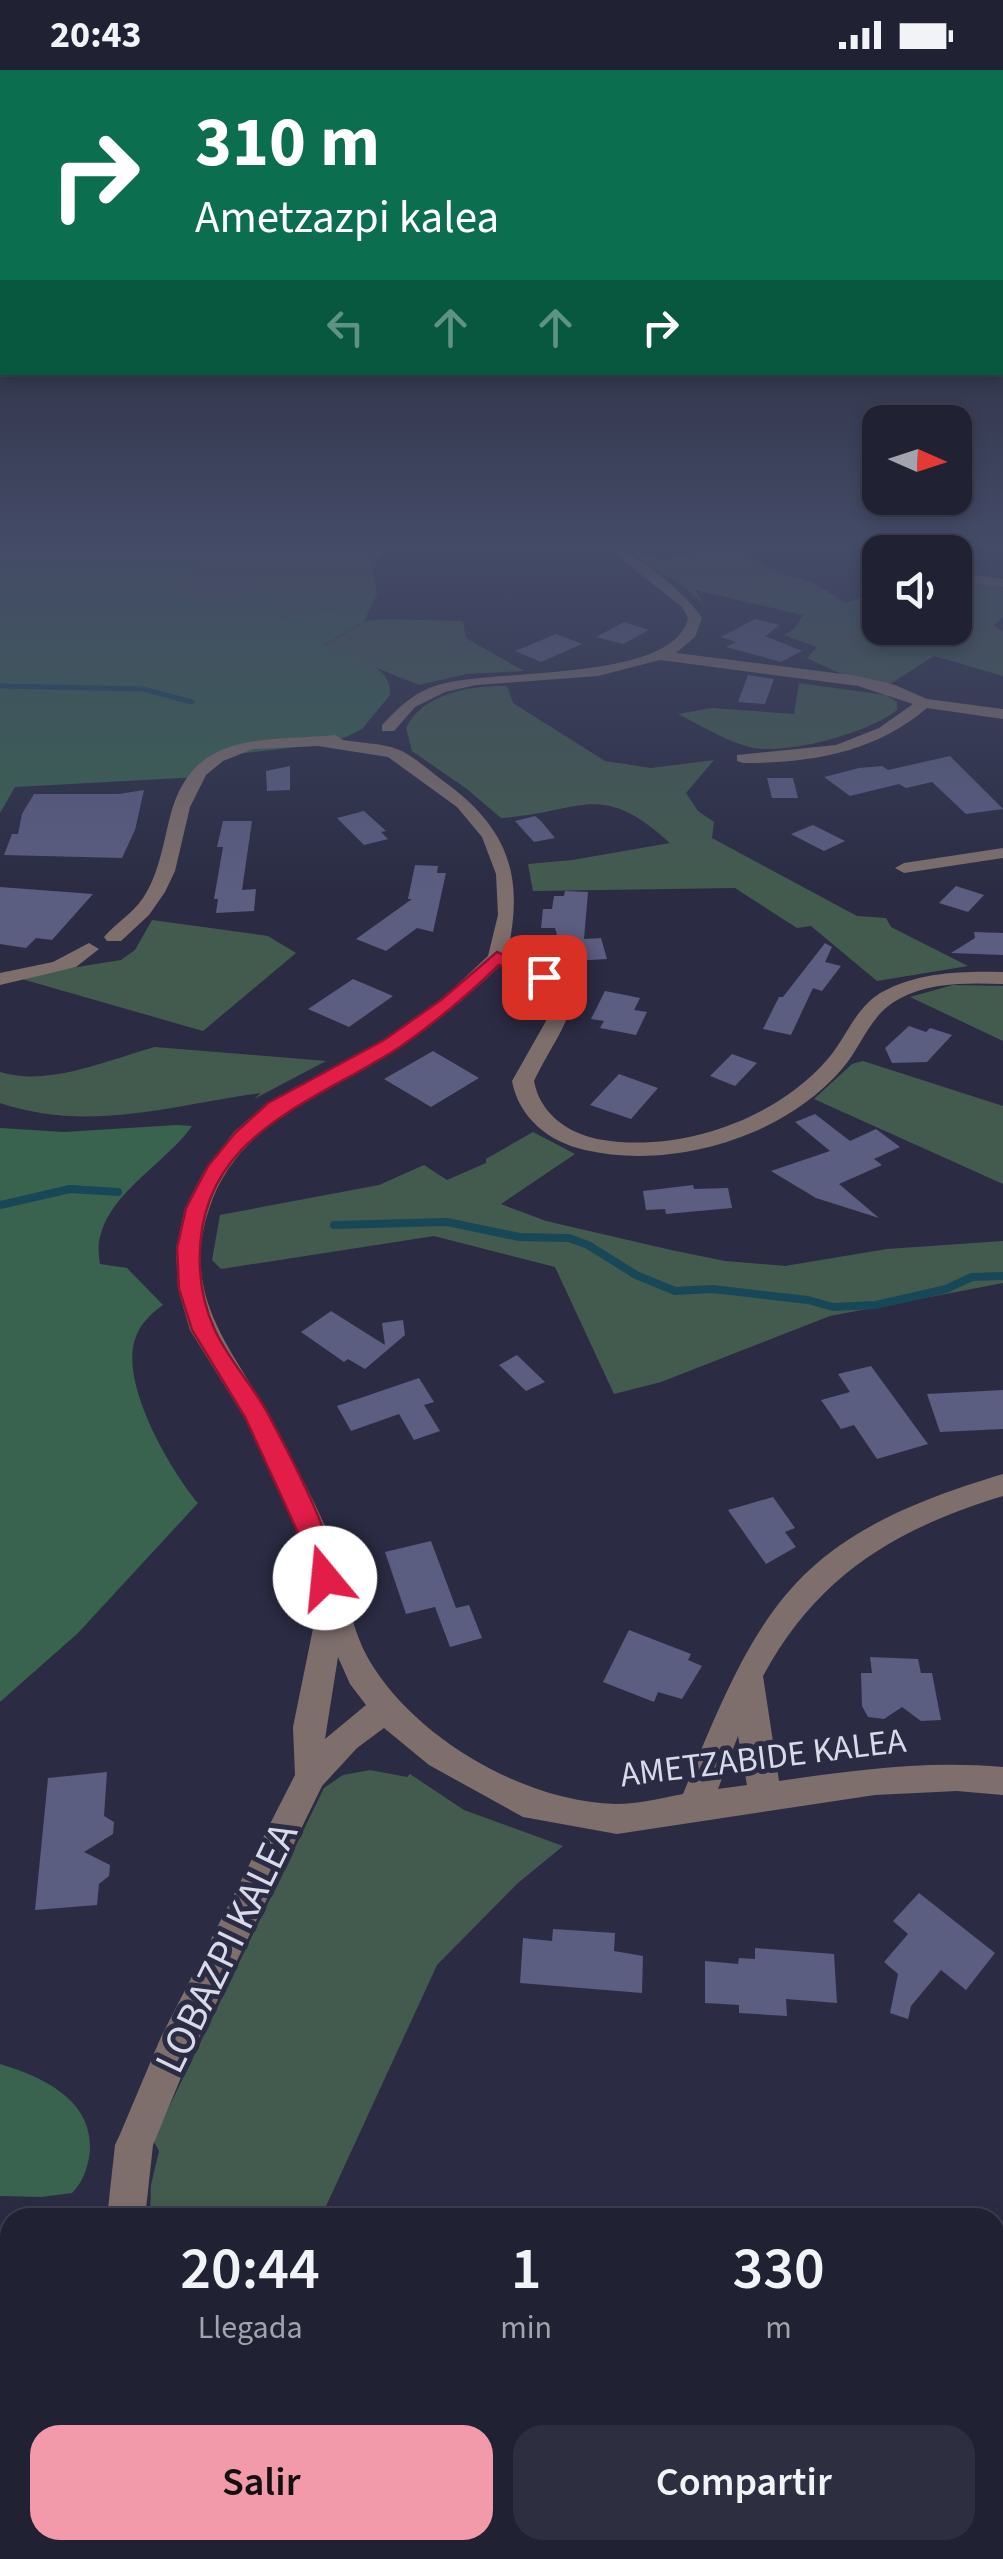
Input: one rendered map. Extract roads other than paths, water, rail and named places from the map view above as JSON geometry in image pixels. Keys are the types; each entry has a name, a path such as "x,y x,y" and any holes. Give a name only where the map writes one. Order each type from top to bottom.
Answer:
{"street":[{"path":"0,978 59,967 78,960 88,949 113,948 117,942 114,937 140,915 158,890 179,812 196,772 209,762 243,747 321,742 388,728 412,703 462,683 599,674 650,659"},
{"path":"704,659 858,680 924,703 1003,714"},
{"path":"742,758 820,752 857,744 901,725 924,703"},
{"path":"388,728 394,753"},
{"path":"321,742 394,753 463,803 490,836 505,874 507,916 497,958 544,977 561,999 560,1017 524,1081 529,1104 548,1126 562,1134 616,1151 653,1150 757,1120 816,1081 839,1059 860,1019 889,996 931,982 1003,978"},
{"path":"904,868 1003,853"},
{"name":"AMETZABIDE KALEA","path":"497,958 448,1004 390,1044 276,1108 242,1137 215,1171 197,1208 188,1248 189,1275 203,1330 256,1414 318,1548 332,1609 361,1676 403,1728 440,1755 535,1807 618,1818 874,1781 957,1777 1003,1782"},
{"path":"694,1808 749,1672 784,1614 830,1566 882,1530 942,1502 1003,1486"},
{"path":"312,1776 310,1728 332,1609"},
{"path":"749,1672 753,1733 766,1798"},
{"name":"LOBAZPI KALEA","path":"127,2208 134,2144 174,2050 312,1776 346,1738 385,1709"}],"waterway":[{"path":"0,686 143,689 192,702"},
{"path":"0,1205 70,1189 118,1192"},
{"path":"334,1225 447,1222 519,1237 569,1238 588,1245 636,1275 675,1291 713,1289 808,1300 833,1307 876,1305 946,1289 972,1277 1003,1276"}]}
